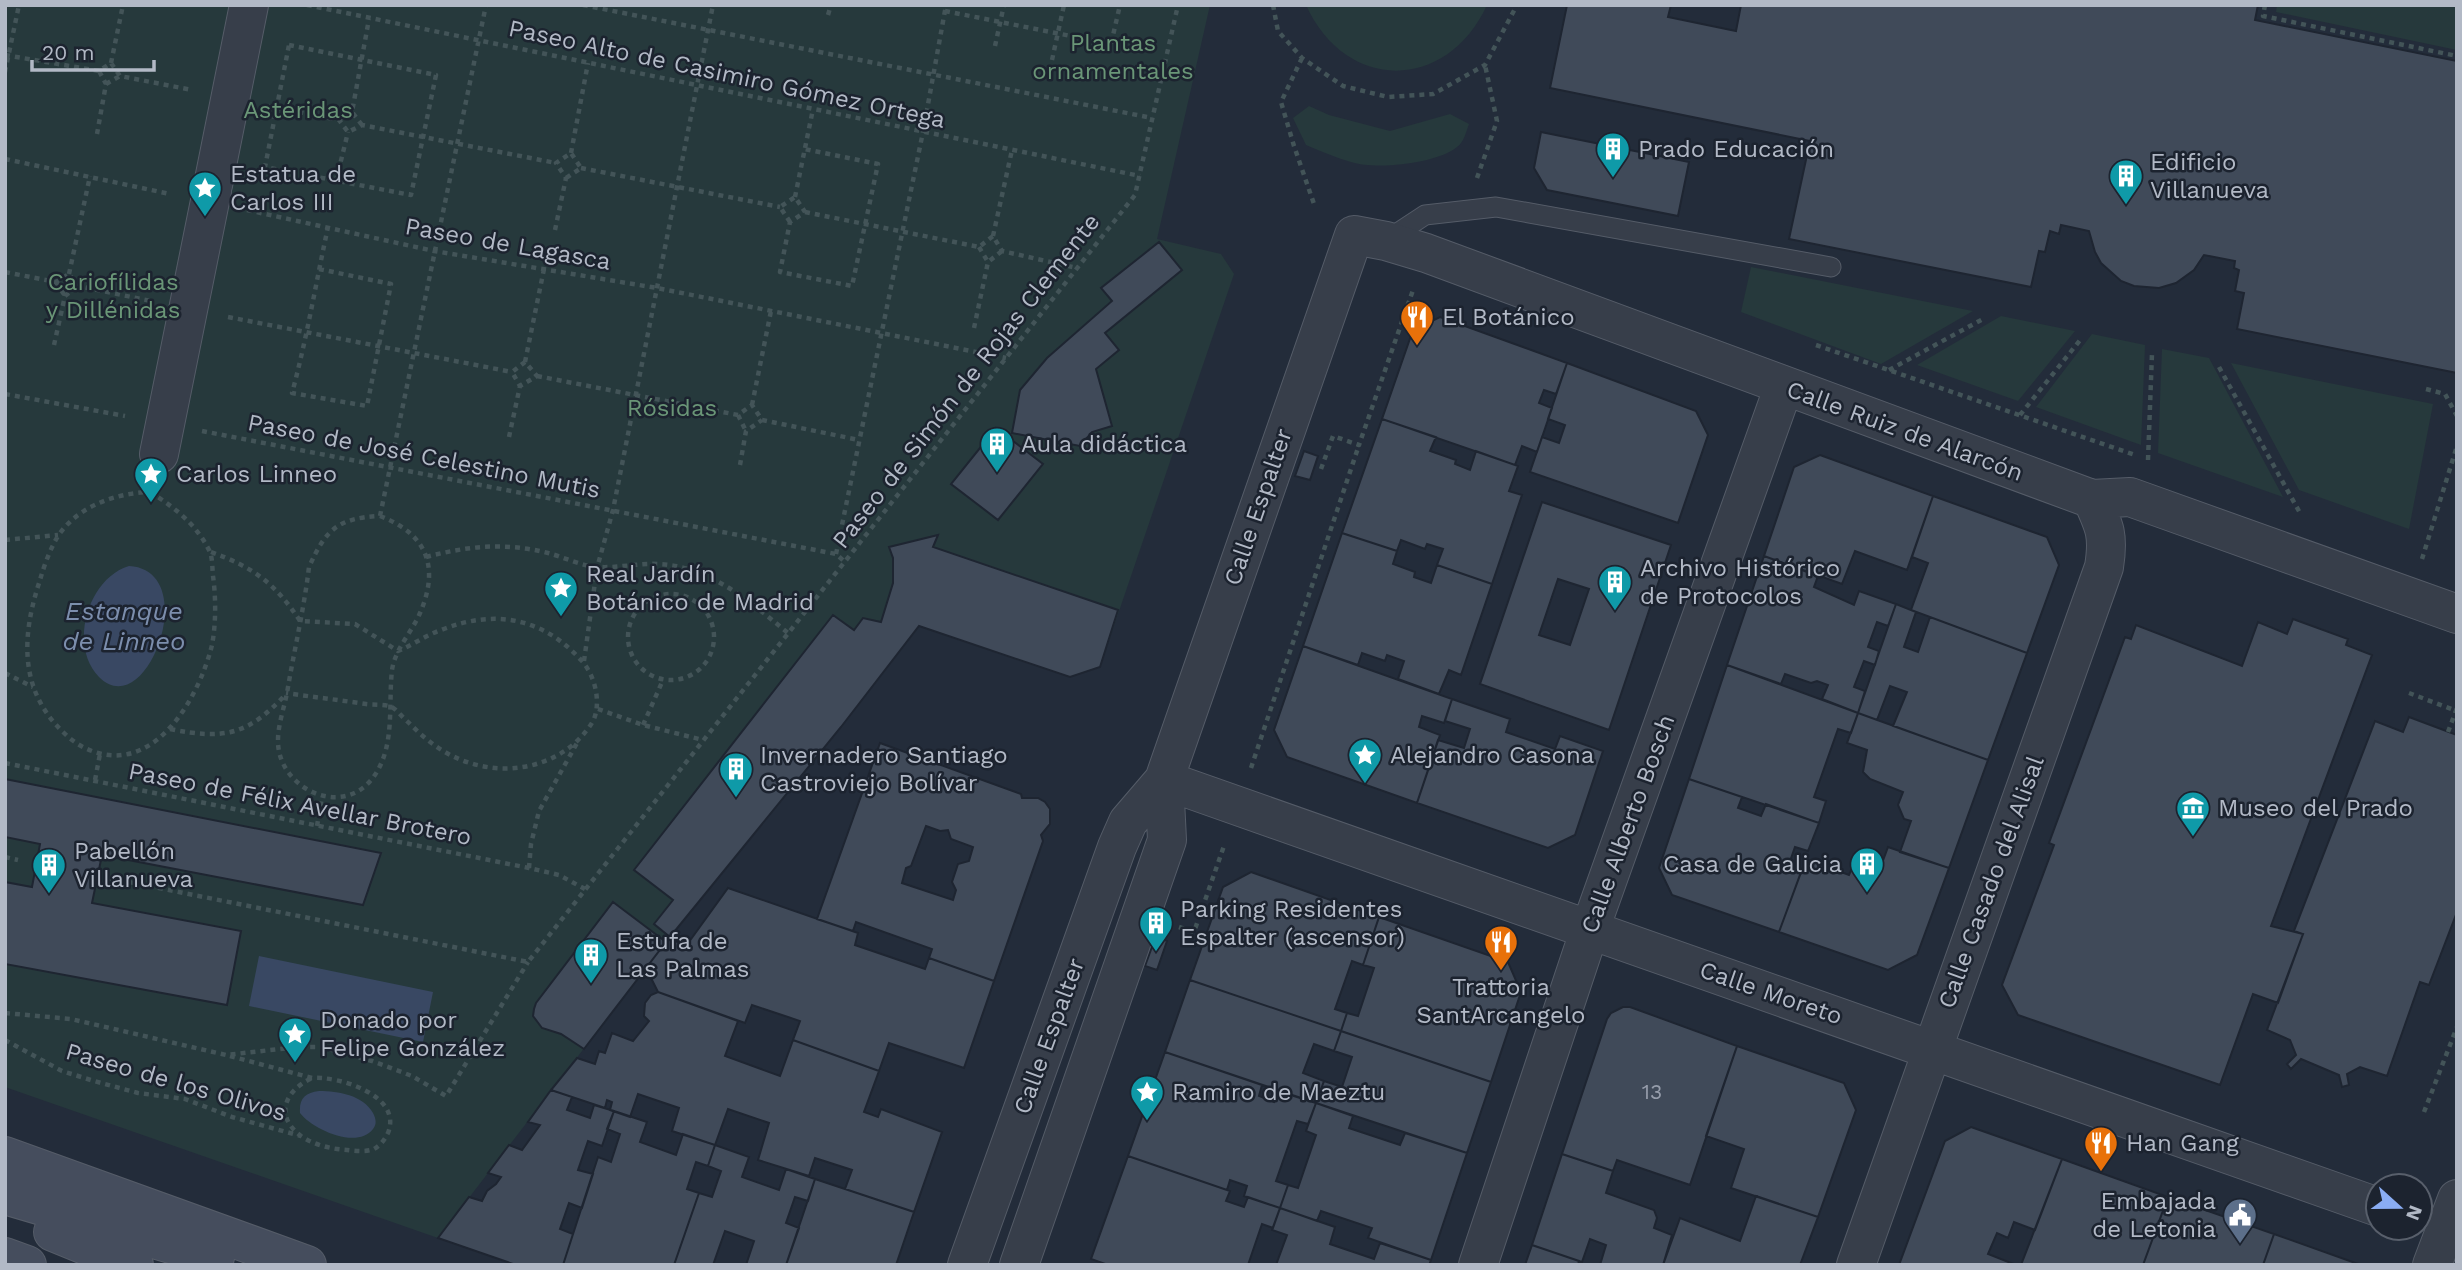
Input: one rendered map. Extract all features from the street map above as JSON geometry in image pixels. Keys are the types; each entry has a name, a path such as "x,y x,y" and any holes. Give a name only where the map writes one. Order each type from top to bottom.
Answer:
{"street":[{"path":"162,439 249,5"},
{"name":"Calle Ruiz de Alarcón","path":"1370,238 1426,253 2092,499 2130,497 2457,614"},
{"name":"Calle Espalter","path":"967,1265 1117,847 1128,822 1164,779 1370,238"},
{"name":"Calle Alberto Bosch","path":"1478,1265 1590,929 1784,386"},
{"name":"Calle Casado del Alisal","path":"1856,1265 2104,567 2108,544 2104,524 2092,499"},
{"name":"Calle Espalter","path":"1019,1265 1167,840 1164,779"},
{"name":"Calle Moreto","path":"1164,779 2364,1202"},
{"path":"5,1156 307,1265"},
{"path":"5,1195 240,1265"},
{"path":"5,1213 134,1265"},
{"path":"5,1257 27,1265"}],"lane":[{"path":"1370,238 1424,215 1496,207 1831,267"}],"path":[{"path":"5,72 19,5"},
{"path":"7,55 99,71 111,63 123,5"},
{"name":"Paseo Alto de Casimiro Gómez Ortega","path":"307,5 1140,176"},
{"path":"380,516 486,5"},
{"path":"583,5 1152,118"},
{"path":"584,662 597,568 613,510 713,5"},
{"path":"828,15 831,5"},
{"path":"995,46 1004,5"},
{"path":"1052,60 1064,5"},
{"path":"845,562 836,554 923,132 945,8 1111,44 1120,5"},
{"name":"Paseo de Simón de Rojas Clemente","path":"528,961 1135,195 1178,5"},
{"path":"1273,5 1278,31 1302,58 1343,86 1388,97 1433,94 1485,65 1517,5"},
{"path":"2265,5 2263,16 2457,56"},
{"path":"362,125 352,112 369,19"},
{"path":"289,45 436,75 411,195 265,167 277,107 289,45"},
{"path":"1302,58 1281,102 1314,204"},
{"path":"111,63 120,76"},
{"path":"581,168 571,153 588,63"},
{"path":"1448,211 1475,184 1497,121 1485,65"},
{"path":"97,134 106,84 99,71"},
{"path":"106,84 120,76 339,120 348,132 337,181"},
{"path":"813,109 795,197 805,212 979,247 988,262"},
{"path":"339,120 352,112"},
{"path":"348,132 362,125 556,163 571,153"},
{"path":"804,149 878,164 852,286 779,272 790,222 805,212"},
{"path":"979,247 993,236 1012,150"},
{"name":"Paseo de Lagasca","path":"5,159 90,176 212,193 328,226 434,251 657,288 1006,358"},
{"path":"556,163 566,178"},
{"path":"555,230 566,178 581,168 780,207 795,197"},
{"path":"5,272 56,282 69,274 90,176"},
{"path":"780,207 790,222"},
{"path":"319,269 391,284 367,406 292,393 308,332 319,269 328,226"},
{"path":"993,236 1002,251 1077,268"},
{"path":"974,328 988,262 1002,251"},
{"path":"1176,931 1178,926 1194,932 1426,253"},
{"path":"69,274 78,286 512,372 525,362 544,269"},
{"path":"56,282 65,296"},
{"path":"54,345 65,296 78,286"},
{"path":"525,362 537,376 738,415 752,405 771,311"},
{"path":"1888,371 1983,319"},
{"path":"2020,415 2081,339"},
{"path":"1816,345 1880,369"},
{"path":"2148,460 2152,353"},
{"path":"2219,366 2300,513"},
{"path":"509,438 520,386 512,372"},
{"path":"520,386 537,376"},
{"path":"2426,389 2445,394 2457,416"},
{"name":"Paseo de José Celestino Mutis","path":"5,394 162,439 390,467 836,554"},
{"path":"752,405 762,420 859,440"},
{"path":"738,415 746,431 740,465"},
{"path":"746,431 762,420"},
{"path":"1321,469 1333,436 1359,445"},
{"path":"2428,539 2457,446"},
{"path":"150,492 176,508 211,552 215,593 212,644 195,690 170,729 151,744 130,755 100,754 76,745 46,716 34,688 27,664 26,633 32,603 45,564 59,535 76,518 96,504 125,493 150,492"},
{"path":"380,516 399,523 415,536 426,556 429,563 429,583 420,613 398,651 392,668 392,707 388,741 382,761 372,779 356,791 339,797 322,797 308,792 284,769 278,740 309,567 318,547 328,531 344,521 380,516"},
{"path":"5,540 59,535"},
{"path":"426,556 474,546 499,545 526,548 597,568 660,564 693,570 726,584 788,633"},
{"path":"211,552 243,565 268,581 300,621 355,624 398,651"},
{"path":"678,593 692,598 704,607 712,620 715,634 713,649 706,663 694,674 679,680 663,680 648,673 637,663 629,648 628,633 639,607 650,598 678,593"},
{"path":"286,693 392,707 445,752 469,763 492,769 515,769 540,764 561,755 590,728 598,709 597,694 584,662 566,645 540,628 504,617 459,623 398,651"},
{"path":"5,673 34,688"},
{"path":"643,725 663,680"},
{"path":"170,729 195,734 225,733 246,728 266,715 286,693"},
{"path":"2409,693 2456,710 2448,732"},
{"path":"598,709 643,725 703,740"},
{"path":"529,868 531,844 539,811 579,739"},
{"path":"95,781 100,754"},
{"name":"Paseo de Félix Avellar Brotero","path":"5,763 529,868 559,875 585,889"},
{"path":"317,826 322,797"},
{"path":"5,857 18,860"},
{"path":"109,878 528,961"},
{"name":"Paseo de los Olivos","path":"226,1055 321,1047 372,1060 412,1076 446,1096 528,961"},
{"name":"Paseo de los Olivos","path":"5,1013 71,1019 312,1078 324,1077 361,1087 377,1098 388,1114 390,1128 384,1141 373,1150 336,1149 185,1099 138,1093 94,1081 62,1070 5,1040"},
{"path":"2424,1112 2457,1027"},
{"name":"Paseo de los Olivos","path":"302,1136 287,1119 285,1103 299,1084 312,1078"}],"green space":[{"name":"Real Jardín Botánico de Madrid","path":"5,5 1210,5 1157,239 1221,254 1234,274 1100,667 1070,677 919,626 841,727 669,938 438,1238 5,1087"},
{"path":"1306,5 1487,5 1469,34 1447,54 1423,66 1397,71 1370,67 1346,54 1324,34"},
{"path":"2277,5 2457,5 2457,50 2276,12"},
{"path":"1309,106 1329,115 1390,131 1450,114 1469,124 1459,145 1435,158 1406,164 1362,164 1306,145 1293,118"},
{"path":"1751,267 1973,311 1881,364 1741,312"},
{"path":"2001,316 2075,331 2018,401 1917,365"},
{"path":"2092,334 2145,345 2141,445 2036,407"},
{"path":"2162,349 2209,358 2283,497 2158,453"},
{"path":"2231,363 2433,404 2409,529 2299,490"}],"water":[{"name":"Estanque de Linneo","path":"129,566 151,574 162,592 165,616 160,641 149,664 134,680 117,686 99,677 90,664 84,631 93,598 115,573"},
{"path":"259,956 433,992 423,1042 249,1006"},
{"path":"319,1091 342,1093 363,1102 375,1117 373,1129 357,1138 335,1135 314,1125 300,1113 300,1108 304,1097"}],"building":[{"name":"Edificio Villanueva","path":"1567,5 1671,5 1668,17 1736,31 1741,5 2258,5 2255,20 2457,61 2457,373 2237,329 2244,293 2235,291 2239,270 2234,268 2235,261 2204,255 2194,270 2176,283 2159,288 2134,286 2121,281 2101,263 2089,231 2061,225 2059,234 2050,231 2045,252 2039,251 2031,287 1789,239 1810,141 1550,88"},
{"name":"Prado Educación","path":"1541,132 1689,162 1678,216 1547,190 1534,168"},
{"path":"1159,242 1182,270 1105,333 1119,350 1096,369 1112,426 1092,432 1080,446 1012,433 1020,390 1047,358 1112,301 1101,288"},
{"path":"1440,317 1567,363 1556,394 1544,390 1539,403 1552,408 1537,452 1522,446 1515,465 1382,419 1413,330"},
{"path":"1567,363 1696,411 1708,435 1678,523 1530,472 1542,437 1559,443 1565,425 1548,419"},
{"path":"1382,419 1436,437 1430,451 1456,460 1455,464 1470,470 1476,451 1518,466 1509,491 1522,495 1492,584 1437,565 1443,549 1427,544 1425,549 1401,540 1397,551 1342,533"},
{"name":"Aula didáctica","path":"996,428 1043,464 998,520 951,484"},
{"path":"1304,451 1318,456 1310,480 1295,476"},
{"path":"1820,455 1933,496 1907,570 1855,551 1842,584 1764,556 1794,467"},
{"path":"1933,496 2047,537 2059,565 2027,653 1911,610 1928,563 1912,557"},
{"name":"Archivo Histórico de Protocolos","path":"1542,502 1671,545 1609,730 1480,684","holes":["1558,579 1589,589 1570,645 1539,635"]},
{"path":"1342,533 1397,551 1393,564 1415,572 1414,577 1431,583 1437,565 1492,584 1461,675 1449,670 1439,694 1398,679 1404,661 1387,655 1385,661 1362,653 1358,665 1303,646"},
{"name":"Invernadero Santiago Castroviejo Bolívar","path":"938,535 933,547 1118,610 1100,667 1070,677 919,626 841,727 670,937 654,924 673,900 634,870 833,615 854,630 863,618 881,622 893,583 893,558 889,547"},
{"path":"1764,556 1818,576 1814,587 1854,605 1859,591 1896,604 1888,626 1877,622 1868,647 1879,651 1875,665 1864,661 1854,687 1865,691 1858,713 1822,699 1828,685 1817,681 1811,683 1785,674 1781,684 1727,665"},
{"path":"1896,604 1916,612 1904,647 1918,652 1930,617 2027,653 1988,760 1893,726 1907,692 1890,686 1877,720 1858,713"},
{"path":"2293,619 2348,639 2346,645 2372,655 2271,926 2303,934 2278,1003 2253,994 2220,1085 2018,1015 2002,985 2054,845 2049,843 2125,637 2131,639 2136,625 2242,666 2258,622 2287,634"},
{"path":"1303,646 1452,699 1444,723 1422,716 1419,727 1440,735 1417,803 1287,757 1274,730"},
{"path":"1727,665 1858,713 1851,733 1838,729 1814,797 1826,801 1819,823 1689,779"},
{"path":"1452,699 1510,719 1506,732 1555,749 1560,736 1603,751 1575,835 1548,848 1417,803 1438,740 1464,748 1470,729 1445,721"},
{"path":"1858,713 1988,760 1949,868 1900,852 1911,821 1904,819 1898,805 1903,792 1870,779 1863,772 1867,750 1847,743"},
{"path":"2409,717 2457,735 2457,912 2429,985 2420,982 2387,1076 2360,1067 2347,1074 2349,1085 2342,1087 2339,1075 2301,1059 2291,1069 2287,1064 2296,1055 2290,1040 2267,1030 2303,934 2294,931 2375,721 2403,732"},
{"path":"880,743 1021,794 1022,798 1038,798 1050,809 1050,824 1041,835 1043,841 994,981 929,958 932,949 856,922 853,931 817,919","holes":["926,826 940,831 948,830 951,839 973,847 969,861 958,864 952,882 956,890 953,900 902,883 906,868 911,866"]},
{"name":"Pabellón Villanueva","path":"5,779 381,853 363,905 102,855 92,903 241,931 227,1005 5,964 5,882 32,887 40,844 5,837"},
{"path":"1689,779 1742,797 1738,808 1761,816 1766,804 1819,823 1808,851 1795,847 1788,867 1801,872 1779,932 1672,895 1659,868"},
{"name":"Casa de Galicia","path":"1888,847 1949,868 1917,955 1888,970 1779,932 1806,859 1849,875 1852,868 1857,866 1878,874"},
{"path":"1251,872 1379,917 1363,965 1352,961 1335,1009 1347,1013 1341,1031 1190,980 1223,887"},
{"path":"728,888 858,933 855,945 925,969 929,958 994,981 964,1068 889,1043 879,1071 793,1040 800,1021 752,1005 745,1023 658,992 646,968 669,938 686,946"},
{"name":"Estufa de Las Palmas","path":"613,902 666,942 584,1049 561,1034 542,1028 533,1016 534,1009"},
{"path":"1379,917 1508,962 1521,992 1491,1082 1341,1031 1347,1013 1358,1016 1374,968 1363,965"},
{"name":"Parking Residentes Espalter (ascensor)","path":"1156,936 1167,941 1157,970 1145,966"},
{"path":"1190,980 1341,1031 1334,1051 1314,1044 1303,1073 1324,1081 1316,1103 1165,1052"},
{"path":"658,992 738,1021 725,1056 780,1076 793,1040 879,1071 864,1112 878,1117 881,1109 942,1132 914,1212 845,1189 852,1170 815,1158 809,1176 758,1160 769,1123 728,1109 715,1145 672,1131 679,1108 638,1094 630,1117 610,1110 612,1102 607,1100 605,1108 551,1090 577,1058 595,1064 599,1051 605,1053 612,1033 633,1041 649,1021 644,1016 645,1003 651,995"},
{"path":"1623,1007 1630,1007 1737,1046 1690,1185 1617,1160 1613,1171 1562,1154 1607,1019 1611,1013"},
{"path":"1341,1031 1491,1082 1467,1153 1316,1103 1324,1081 1342,1087 1352,1057 1334,1051"},
{"path":"1737,1046 1844,1083 1856,1110 1818,1217 1731,1188 1744,1149 1706,1136"},
{"path":"1165,1052 1262,1085 1259,1096 1274,1102 1278,1091 1316,1103 1308,1124 1297,1121 1276,1181 1288,1185 1280,1208 1244,1196 1247,1186 1230,1180 1227,1190 1128,1156"},
{"path":"551,1090 572,1097 567,1110 590,1118 594,1105 614,1111 602,1146 588,1141 578,1170 593,1174 582,1208 569,1203 560,1229 573,1234 563,1265 516,1265 438,1238 469,1197 482,1201 487,1191 496,1184 501,1177 488,1173 509,1145 522,1150 540,1125 528,1122"},
{"path":"1316,1103 1353,1116 1349,1128 1400,1145 1405,1133 1467,1153 1431,1260 1368,1238 1372,1228 1321,1211 1317,1221 1280,1208 1288,1185 1298,1188 1316,1135 1306,1131"},
{"path":"614,1111 647,1122 640,1142 676,1155 683,1134 715,1145 708,1166 696,1162 687,1189 699,1193 674,1265 563,1265 598,1157 611,1162 620,1134 607,1129"},
{"path":"1971,1127 2062,1159 2035,1230 2014,1222 2008,1238 1997,1233 1988,1254 2016,1265 1899,1265 1945,1141"},
{"path":"715,1145 749,1157 742,1177 779,1190 786,1169 815,1179 808,1201 795,1197 786,1223 799,1228 786,1265 746,1265 754,1241 725,1231 713,1265 674,1265 699,1193 712,1197 721,1171 708,1166"},
{"path":"1562,1154 1613,1171 1606,1193 1654,1210 1657,1218 1654,1228 1672,1235 1663,1265 1600,1265 1606,1245 1590,1239 1582,1262 1532,1245"},
{"path":"1128,1156 1230,1191 1226,1201 1244,1207 1248,1197 1280,1208 1273,1228 1262,1224 1248,1265 1108,1265 1091,1259"},
{"path":"2062,1159 2168,1197 2143,1265 2021,1265"},
{"path":"815,1179 914,1212 896,1265 786,1265"},
{"path":"1756,1196 1818,1217 1800,1265 1663,1265 1680,1218 1740,1241"},
{"path":"2168,1197 2274,1234 2263,1265 2143,1265"},
{"path":"1280,1208 1335,1227 1330,1244 1374,1259 1380,1243 1431,1260 1429,1265 1276,1265 1287,1235 1272,1230"},
{"path":"2274,1234 2361,1265 2263,1265"},
{"path":"1532,1245 1579,1261 1578,1265 1525,1265"}],"place":[{"name":"Prado Educación","path":"1613,179"},
{"name":"Edificio Villanueva","path":"2126,206"},
{"name":"Estatua de Carlos III","path":"205,218"},
{"name":"El Botánico","path":"1417,347"},
{"name":"Aula didáctica","path":"997,474"},
{"name":"Carlos Linneo","path":"151,504"},
{"name":"Archivo Histórico de Protocolos","path":"1615,612"},
{"name":"Real Jardín Botánico de Madrid","path":"561,618"},
{"name":"Alejandro Casona","path":"1365,785"},
{"name":"Invernadero Santiago Castroviejo Bolívar","path":"736,799"},
{"name":"Museo del Prado","path":"2193,838"},
{"name":"Casa de Galicia","path":"1867,894"},
{"name":"Pabellón Villanueva","path":"49,895"},
{"name":"Parking Residentes Espalter (ascensor)","path":"1156,953"},
{"name":"Trattoria SantArcangelo","path":"1501,972"},
{"name":"Estufa de Las Palmas","path":"591,985"},
{"name":"Donado por Felipe González","path":"295,1064"},
{"name":"Ramiro de Maeztu","path":"1147,1122"},
{"name":"Han Gang","path":"2101,1173"},
{"name":"Embajada de Letonia","path":"2240,1245"}],"park label":[{"name":"Plantas ornamentales","path":"1113,57"},
{"name":"Astéridas","path":"298,110"},
{"name":"Cariofílidas y Dillénidas","path":"113,296"},
{"name":"Rósidas","path":"672,408"}]}
